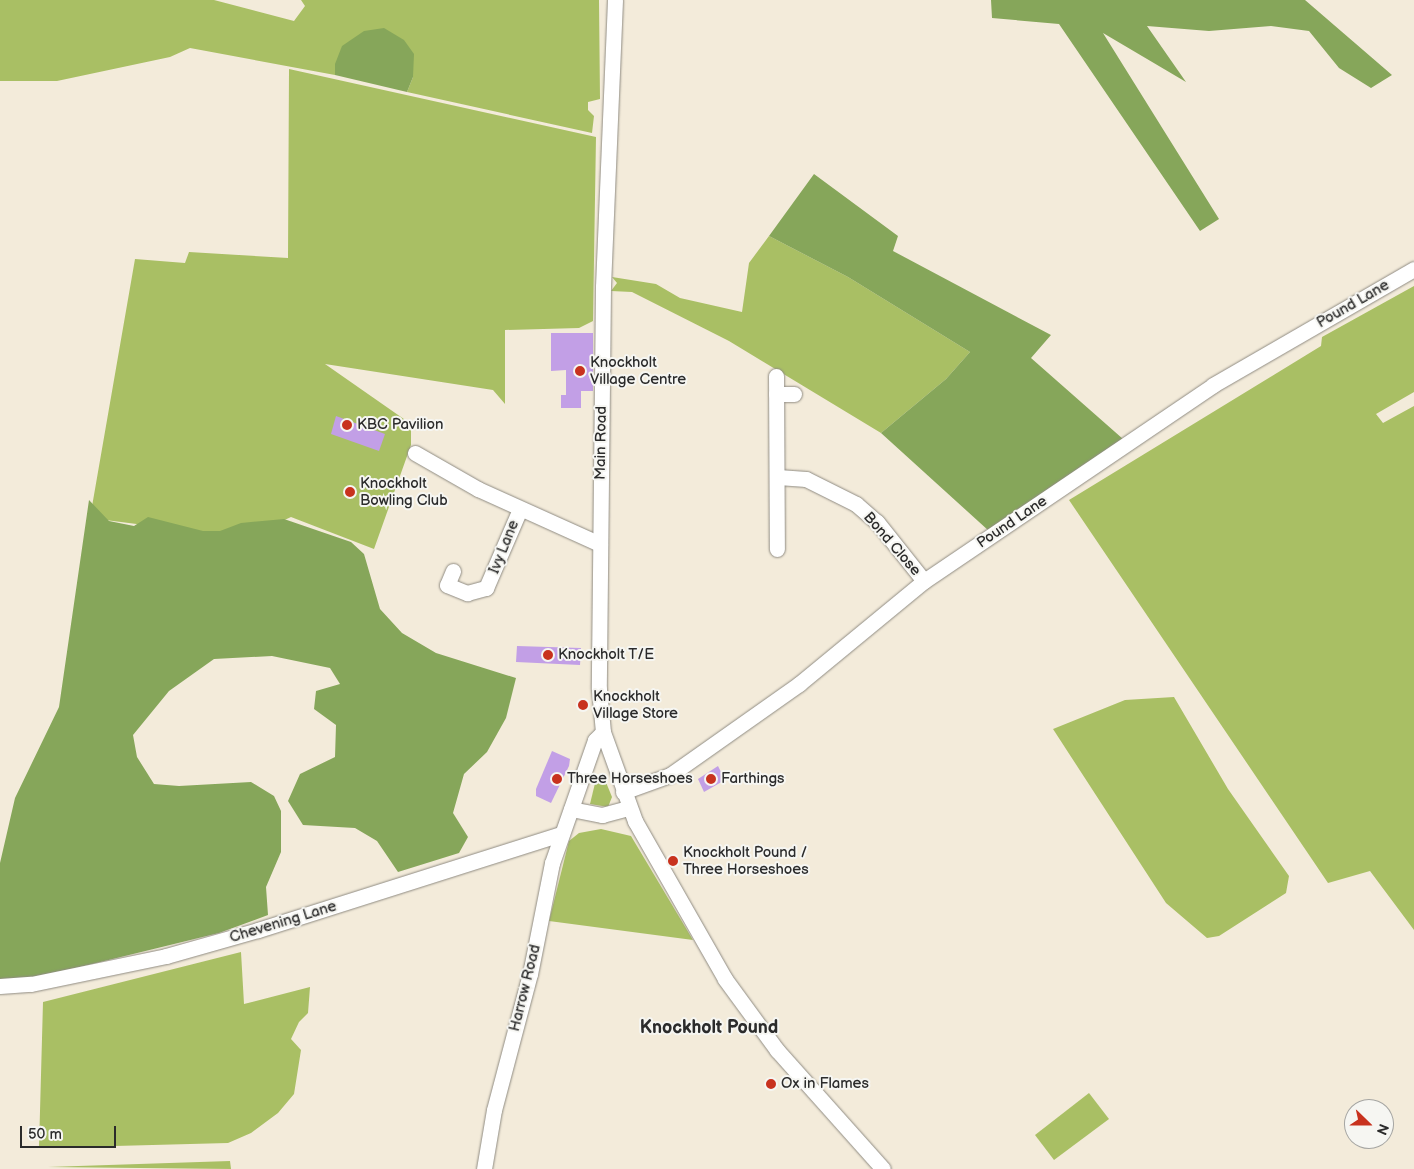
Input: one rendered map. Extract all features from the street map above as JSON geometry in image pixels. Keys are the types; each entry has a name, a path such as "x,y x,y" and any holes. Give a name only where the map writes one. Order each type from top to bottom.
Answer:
{"street":[{"name":"Main Road","path":"616,0 604,225 599,689 603,732 629,808 690,921 737,997 787,1061 883,1169"},
{"name":"Pound Lane","path":"623,792 678,770 800,684 924,581 1213,385 1414,268"},
{"path":"774,542 778,477 776,376"},
{"path":"776,394 794,394"},
{"name":"Ivy Lane","path":"415,453 520,508 600,544"},
{"name":"Bond Close","path":"778,477 806,479 856,504 876,522 924,581"},
{"name":"Ivy Lane","path":"453,571 447,584 467,593 486,588 520,508"},
{"name":"Harrow Road","path":"484,1169 494,1110 530,974 544,894 561,834 595,740 603,732"},
{"path":"571,808 602,815 629,808"},
{"name":"Chevening Lane","path":"0,986 31,984 185,951 258,930 561,834"}],"green space":[{"path":"0,0 214,0 294,21 305,6 301,0 599,0 600,99 588,102 588,110 594,116 592,133 407,92 413,77 335,64 335,75 190,48 170,57 57,81 0,81"},
{"path":"991,0 1305,0 1392,75 1371,88 1339,68 1309,31 1271,26 1209,31 1147,26 1186,82 1103,33 1219,219 1200,231 1059,24 992,18"},
{"path":"384,28 404,40 414,54 413,77 407,92 335,75 335,64 342,46 364,31"},
{"path":"289,69 596,137 593,321 579,328 505,330 505,404 493,390 325,364 411,424 411,445 374,549 291,517 245,538 90,518 135,259 185,263 189,252 288,258"},
{"path":"814,174 898,236 893,251 1051,335 1031,358 1123,439 989,531 881,433 946,379 970,352 848,277 769,236"},
{"path":"769,236 848,277 970,352 946,379 881,433 729,341 632,292 611,291 617,283 612,277 656,284 680,298 742,312 749,263"},
{"path":"1414,286 1414,392 1376,414 1383,423 1414,406 1414,930 1370,871 1328,883 1069,500 1321,346 1322,337"},
{"path":"89,500 109,521 134,526 148,517 203,531 220,531 241,523 284,519 351,542 364,554 380,609 402,633 436,653 516,678 506,718 487,752 464,774 453,813 468,837 459,853 398,872 377,841 355,828 303,825 288,801 300,774 335,757 336,725 314,709 316,691 340,684 330,668 272,656 214,659 169,691 133,735 137,757 154,784 179,786 251,782 274,796 281,811 281,852 266,887 268,915 219,933 39,977 0,981 0,863 15,798 59,707"},
{"path":"1174,697 1228,789 1289,876 1286,893 1219,936 1207,938 1166,903 1053,729 1125,700"},
{"path":"597,775 603,775 612,797 608,807 590,804"},
{"path":"601,829 631,836 693,940 549,921 569,841 579,833"},
{"path":"241,952 244,1004 310,987 308,1013 299,1022 291,1039 301,1050 294,1094 278,1113 251,1133 228,1143 39,1148 43,1002"},
{"path":"1089,1093 1109,1119 1054,1160 1035,1135"},
{"path":"230,1161 231,1169 48,1167"}],"building":[{"name":"Knockholt Village Centre","path":"551,333 593,333 593,391 581,391 581,408 561,408 561,395 566,395 566,370 551,371"},
{"name":"KBC Pavilion","path":"336,416 385,434 379,451 331,434"},
{"name":"Knockholt T/E","path":"517,646 581,648 580,665 516,662"},
{"path":"552,751 570,759 569,766 551,803 536,796 536,789"},
{"name":"Farthings","path":"718,766 725,780 704,792 698,779"}],"place":[{"name":"Knockholt Village Centre","path":"580,371"},
{"name":"KBC Pavilion","path":"347,425"},
{"name":"Knockholt Bowling Club","path":"350,492"},
{"name":"Knockholt T/E","path":"548,655"},
{"name":"Knockholt Village Store","path":"583,705"},
{"name":"Three Horseshoes","path":"557,779"},
{"name":"Farthings","path":"711,779"},
{"name":"Knockholt Pound / Three Horseshoes","path":"673,861"},
{"name":"Ox in Flames","path":"771,1084"}],"district":[{"name":"Knockholt Pound","path":"709,1028"}]}
